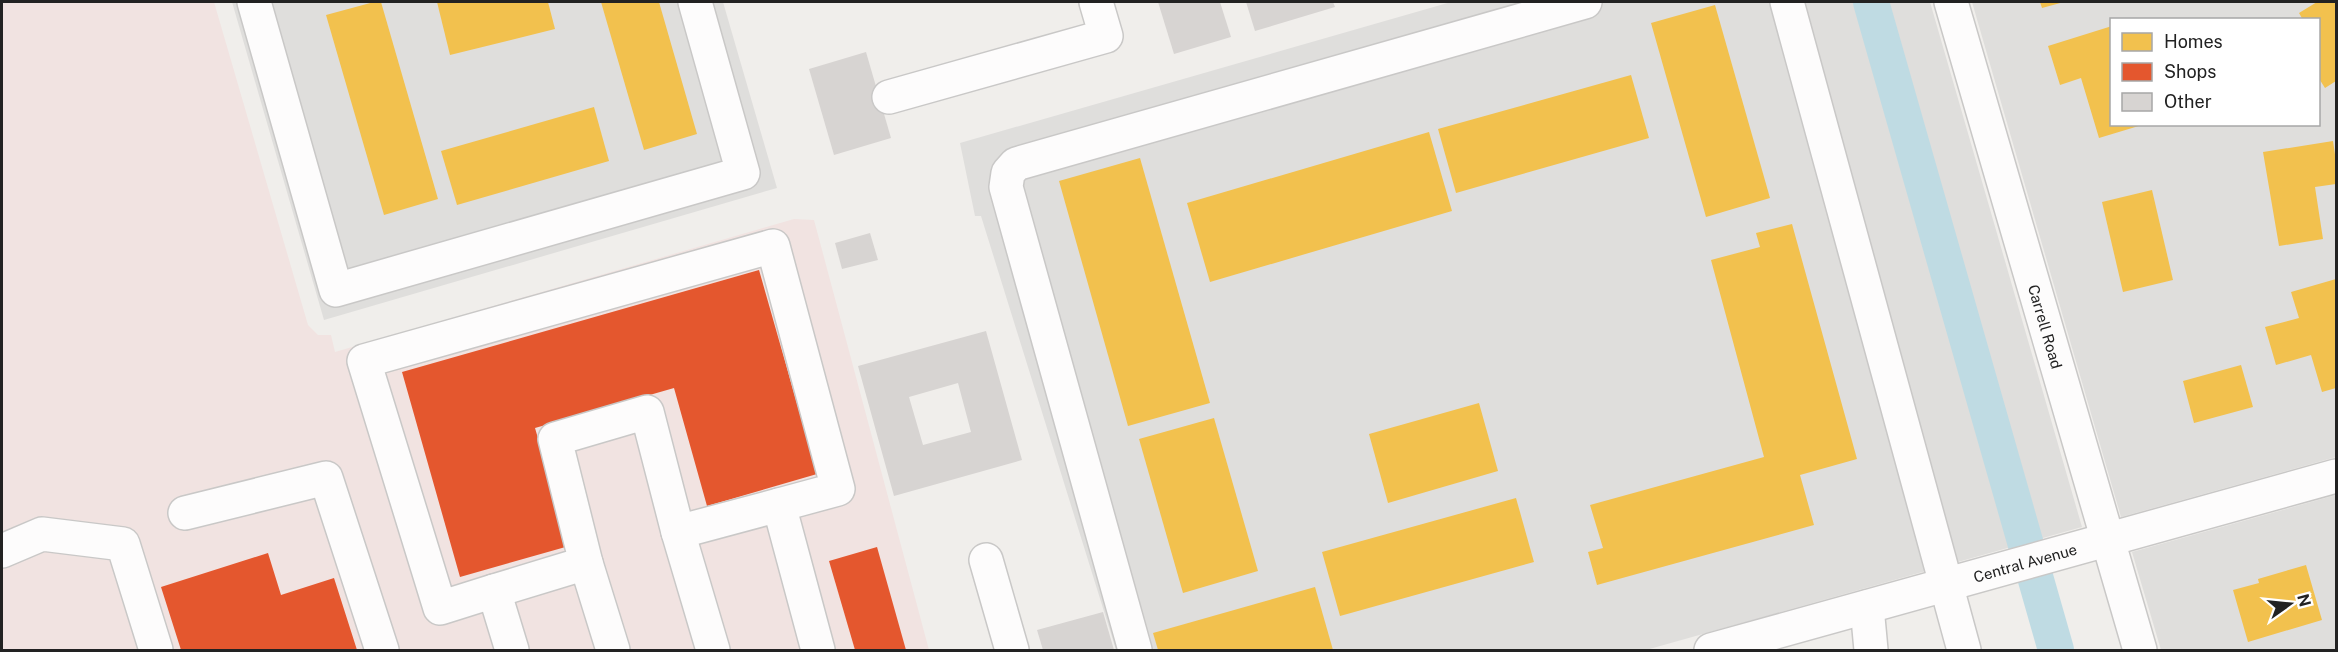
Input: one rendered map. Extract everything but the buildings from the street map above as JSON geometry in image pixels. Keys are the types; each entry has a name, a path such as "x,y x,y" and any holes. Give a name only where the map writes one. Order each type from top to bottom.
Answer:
{"street":[{"path":"254,2 336,290 743,173 695,2"},
{"path":"889,97 1106,36 1096,2"},
{"path":"1135,651 1006,188 1008,173 1016,164 1585,2"},
{"path":"1787,2 1964,651"},
{"name":"Carrell Road","path":"1951,2 2140,651"},
{"path":"586,563 440,608 364,361 773,246 838,489 678,532"},
{"path":"613,651 586,563 555,439 647,412 678,532 713,651"},
{"name":"Central Avenue","path":"1711,651 2337,476"},
{"path":"185,513 326,478 382,651"},
{"path":"779,505 818,651"},
{"path":"2,551 42,534 123,544 156,651"},
{"path":"986,560 1012,651"},
{"path":"494,591 512,651"},
{"path":"1867,607 1871,651"}],"shaded area":[{"path":"2,2 214,2 308,325 318,335 331,335 335,352 794,219 814,220 929,650 2,650"},
{"path":"232,2 723,2 777,188 324,320"},
{"path":"1451,2 1930,2 2082,527 1646,650 1116,650 981,216 975,216 960,143"},
{"path":"1972,2 2336,2 2336,457 2121,517"},
{"path":"2336,495 2336,650 2161,650 2132,552"}],"waterway":[{"path":"1871,2 2056,650"}]}
